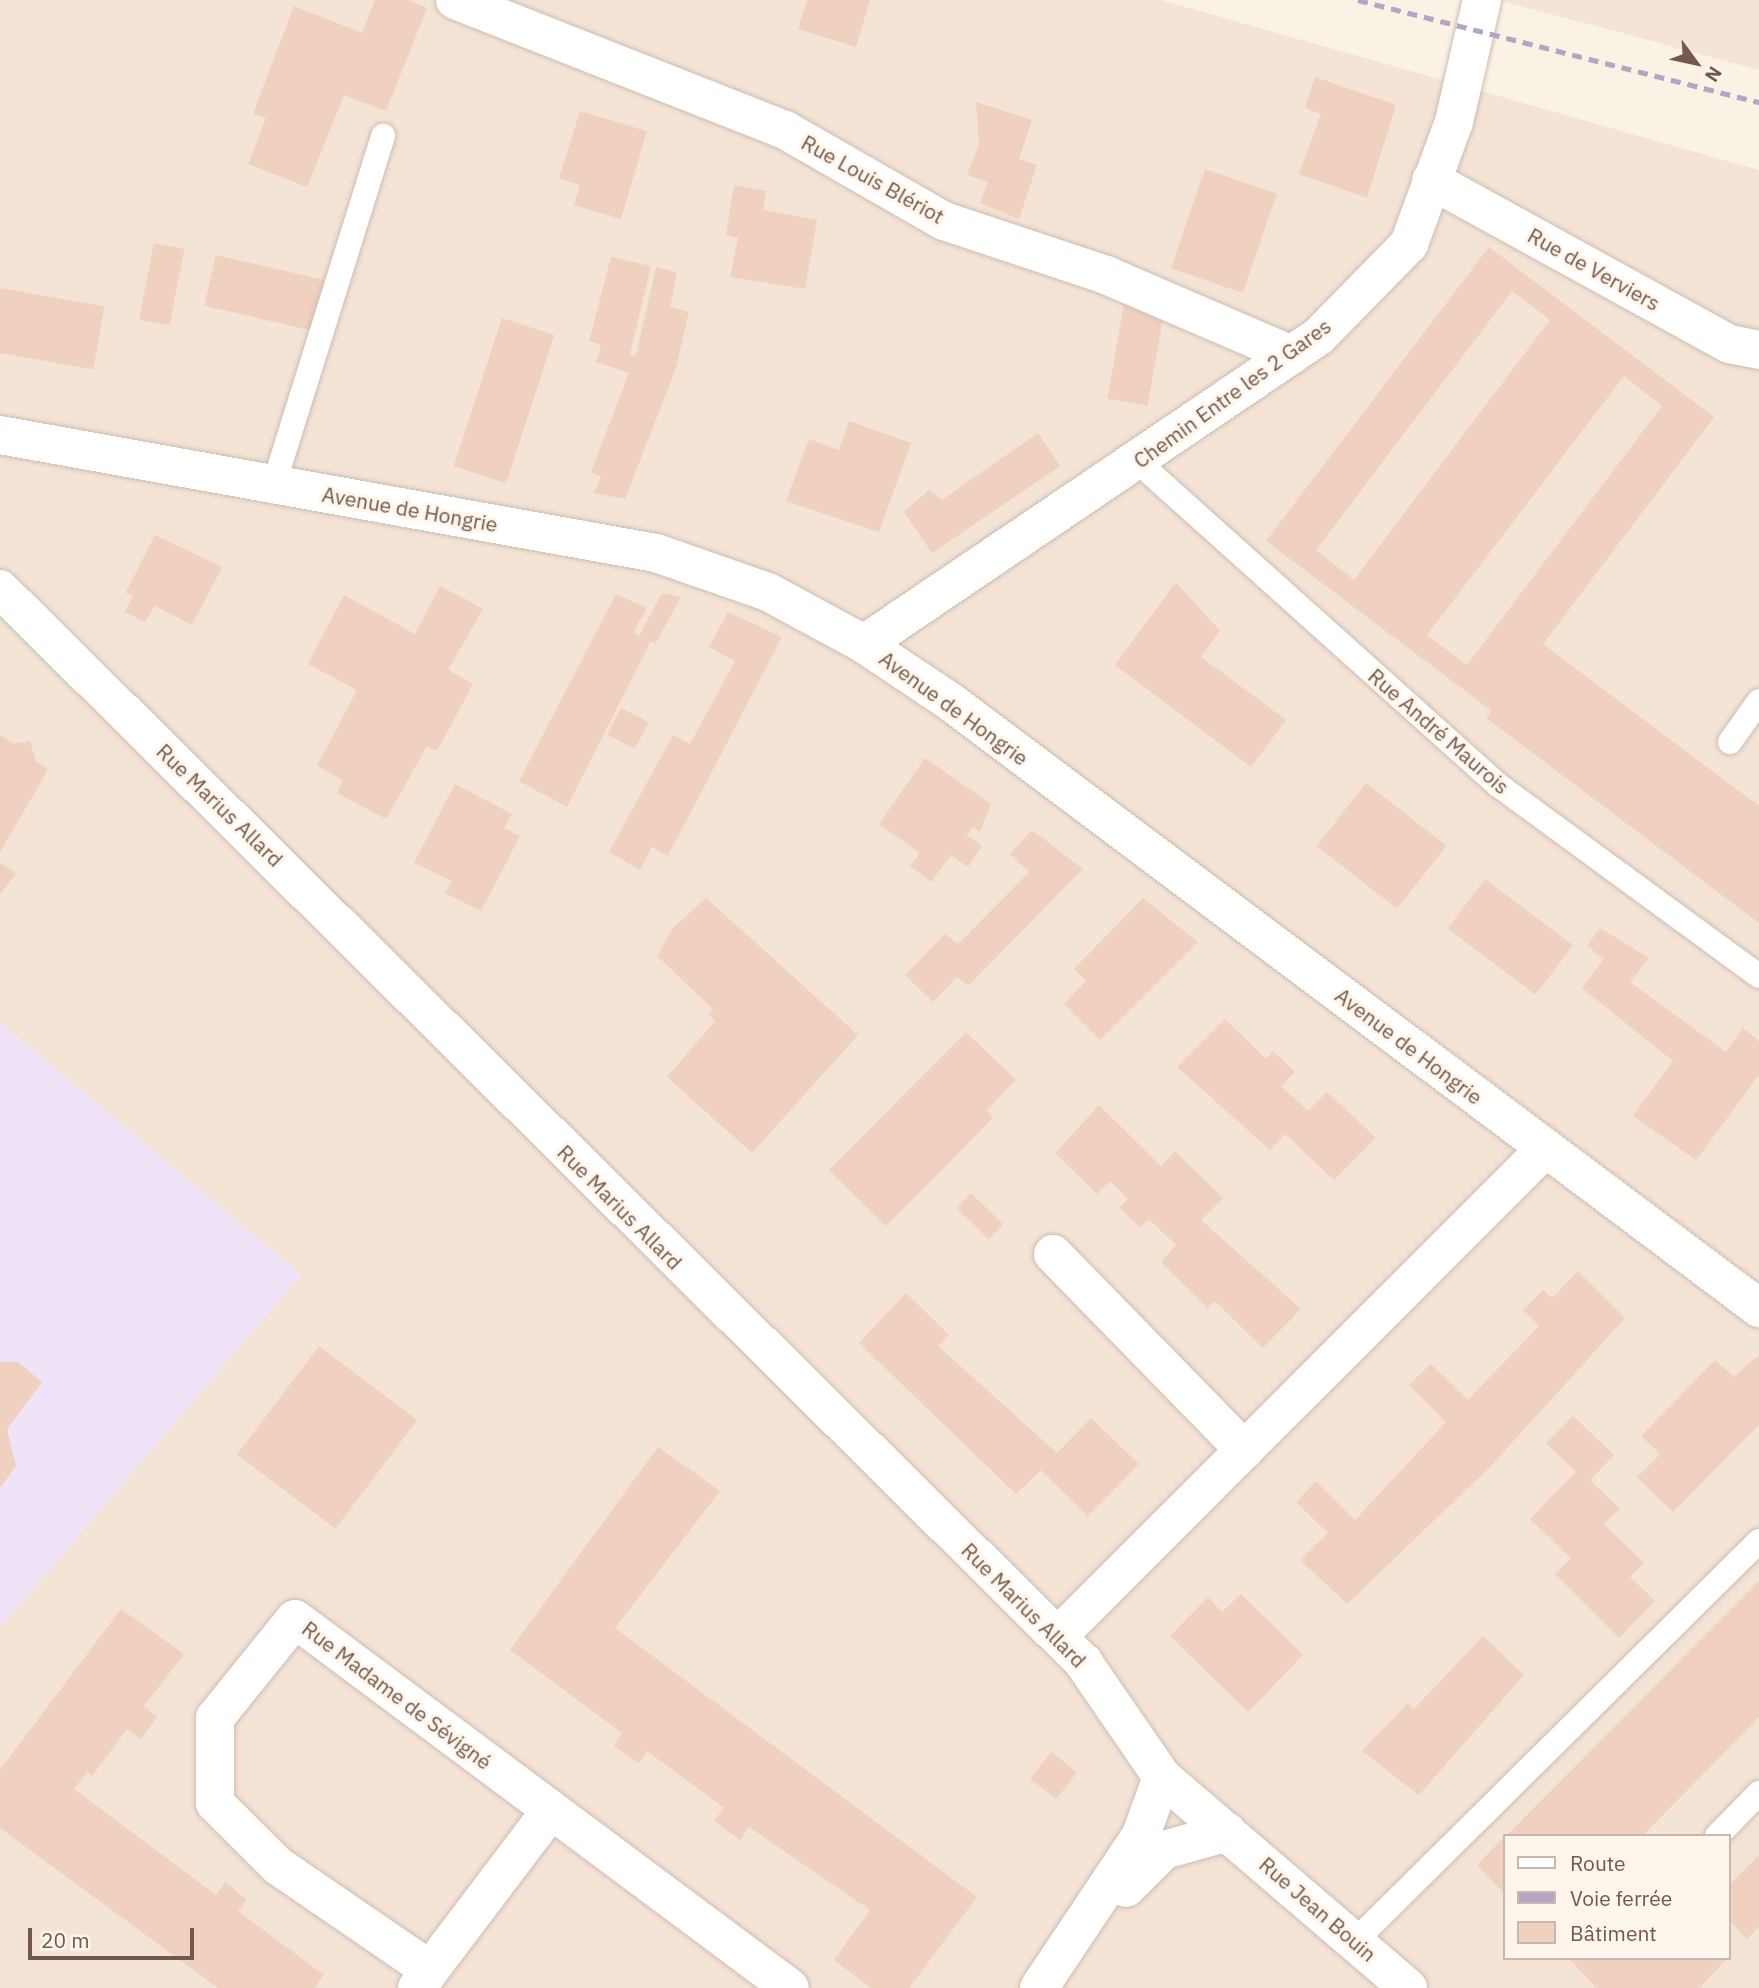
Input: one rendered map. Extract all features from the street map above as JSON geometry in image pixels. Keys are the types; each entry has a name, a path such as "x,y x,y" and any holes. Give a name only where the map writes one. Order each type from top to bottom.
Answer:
{"street":[{"name":"Rue Louis Blériot","path":"455,0 785,130 944,221 1106,275 1293,355"},
{"name":"Chemin Entre les 2 Gares","path":"864,644 1138,463 1293,355 1409,244 1454,122 1482,0"},
{"name":"Rue de Verviers","path":"1432,180 1729,344 1759,350"},
{"name":"Avenue de Hongrie","path":"0,435 656,553 768,592 864,644 1759,1308"},
{"name":"Rue Marius Allard","path":"0,589 1058,1636 1133,1726 1162,1777 1228,1832"},
{"path":"1058,1636 1546,1148"},
{"path":"1053,1254 1244,1450"},
{"name":"Rue Madame de Sévigné","path":"551,1810 424,1979 278,1866 215,1803 215,1718 295,1619 790,1988"},
{"path":"1040,1988 1141,1836 1162,1777"},
{"path":"1072,1941 1164,1850 1228,1832"},
{"name":"Rue Jean Bouin","path":"1228,1832 1356,1940 1408,1988"}],"lane":[{"path":"274,484 383,136"},
{"name":"Rue André Maurois","path":"1138,463 1498,785 1759,976"},
{"path":"1730,742 1759,701"},
{"path":"1356,1940 1759,1541"},
{"path":"1719,1834 1759,1793"}],"shaded area":[{"path":"0,0 1161,0 1759,170 1759,1988 0,1988"},
{"path":"1496,0 1759,0 1759,70 1585,23"},
{"path":"0,1022 301,1275 0,1628"}],"building":[{"path":"375,0 408,0 427,8 386,111 344,95 307,187 248,164 266,118 253,114 294,6 362,33"},
{"path":"807,0 870,0 856,47 798,29"},
{"path":"1315,77 1396,105 1367,198 1299,174 1321,114 1305,108"},
{"path":"976,102 1032,120 1019,159 1037,165 1019,219 980,203 988,182 967,175 979,144"},
{"path":"580,111 647,131 621,219 574,205 580,185 559,178"},
{"path":"1205,169 1277,194 1243,293 1171,268"},
{"path":"734,185 766,191 763,210 817,220 805,289 730,277 738,238 726,235"},
{"path":"154,243 184,249 170,325 139,320"},
{"path":"1489,247 1714,417 1543,644 1759,806 1759,923 1486,718 1492,711 1266,541","holes":["1512,291 1550,320 1354,580 1316,550","1624,376 1662,406 1467,665 1427,635"]},
{"path":"216,255 324,280 312,331 204,306"},
{"path":"611,257 651,266 630,354 636,356 656,267 677,272 670,307 689,312 676,368 625,499 594,493 601,477 591,472 629,373 596,362 601,345 589,341"},
{"path":"0,288 104,306 93,369 0,353"},
{"path":"1124,304 1164,311 1148,406 1107,399"},
{"path":"502,318 554,335 506,483 454,466"},
{"path":"849,421 911,443 879,532 786,501 809,439 839,450"},
{"path":"1038,433 1060,466 932,553 904,512 929,490 942,500"},
{"path":"155,535 222,567 192,625 155,606 145,622 125,612 133,596 126,592"},
{"path":"1176,582 1220,631 1201,657 1286,720 1251,767 1115,665"},
{"path":"440,586 483,609 448,670 473,684 437,751 427,746 386,819 337,793 343,780 317,766 357,690 308,664 344,595 415,634"},
{"path":"662,593 681,597 655,644 651,641 567,807 519,781 616,594 647,608 633,632 639,636"},
{"path":"728,612 782,637 668,856 652,847 640,870 609,852 673,735 690,744 735,661 709,647"},
{"path":"621,708 649,722 635,749 607,735"},
{"path":"0,734 13,744 30,741 36,761 48,770 0,852"},
{"path":"925,758 991,804 980,832 973,827 966,835 982,846 968,867 951,855 931,882 910,866 920,853 879,824"},
{"path":"1366,783 1446,846 1397,909 1317,846"},
{"path":"455,784 512,814 504,828 520,836 481,911 445,893 452,881 414,863"},
{"path":"1032,830 1083,869 968,986 957,977 933,1002 905,975 945,934 958,944 1029,872 1010,854"},
{"path":"0,862 16,874 0,894"},
{"path":"1485,879 1573,945 1536,995 1448,929"},
{"path":"706,898 858,1035 752,1153 667,1077 715,1021 708,1014 713,1009 657,956 673,928"},
{"path":"1143,898 1198,942 1100,1040 1064,1004 1086,981 1074,969"},
{"path":"1600,928 1649,958 1630,982 1726,1052 1743,1028 1759,1041 1759,1075 1696,1160 1633,1116 1673,1061 1582,988 1604,959 1587,946"},
{"path":"1225,1019 1266,1059 1273,1051 1295,1072 1281,1086 1308,1111 1327,1092 1376,1138 1334,1180 1285,1134 1270,1150 1177,1067"},
{"path":"966,1032 1016,1080 987,1110 993,1118 886,1226 829,1170"},
{"path":"1099,1105 1161,1166 1175,1151 1223,1198 1201,1220 1301,1309 1263,1348 1215,1301 1208,1308 1161,1262 1176,1245 1149,1219 1140,1227 1119,1208 1128,1199 1110,1181 1097,1194 1055,1153"},
{"path":"971,1193 1003,1224 989,1239 956,1208"},
{"path":"1578,1271 1625,1318 1491,1466 1347,1604 1300,1560 1328,1533 1296,1502 1316,1481 1355,1520 1446,1422 1409,1385 1431,1364 1468,1400 1539,1326 1523,1310 1543,1290 1552,1298"},
{"path":"906,1293 949,1335 938,1346 1057,1453 1091,1418 1139,1464 1088,1516 1041,1470 1016,1494 859,1343"},
{"path":"319,1346 417,1420 335,1529 237,1455"},
{"path":"1759,1355 1759,1425 1673,1512 1637,1477 1660,1454 1641,1436 1715,1360 1734,1377"},
{"path":"0,1362 18,1362 42,1382 7,1429 16,1466 0,1488"},
{"path":"1573,1416 1614,1455 1590,1480 1620,1509 1604,1524 1644,1563 1630,1577 1655,1601 1619,1638 1555,1574 1571,1558 1530,1519 1576,1472 1546,1443"},
{"path":"658,1447 720,1491 615,1628 977,1897 909,1988 871,1988 834,1960 870,1910 749,1827 740,1840 714,1821 724,1808 647,1751 639,1763 614,1746 622,1733 510,1650"},
{"path":"1759,1581 1759,1717 1644,1834 1508,1834"},
{"path":"1241,1594 1303,1655 1248,1712 1170,1636 1208,1597 1222,1612"},
{"path":"121,1609 184,1654 144,1706 157,1717 141,1739 127,1729 92,1776 87,1772 74,1789 216,1895 225,1882 247,1900 238,1911 324,1975 314,1988 218,1988 0,1828 0,1770"},
{"path":"1483,1636 1524,1675 1419,1795 1362,1751 1408,1703 1414,1709"},
{"path":"1051,1752 1077,1772 1056,1799 1030,1779"},
{"path":"1504,1837 1504,1893 1477,1865"},
{"path":"1759,1855 1759,1927 1747,1939 1731,1922 1731,1883"},
{"path":"1570,1960 1726,1960 1699,1988 1597,1988"}],"railway":[{"path":"1358,0 1759,102"}]}
